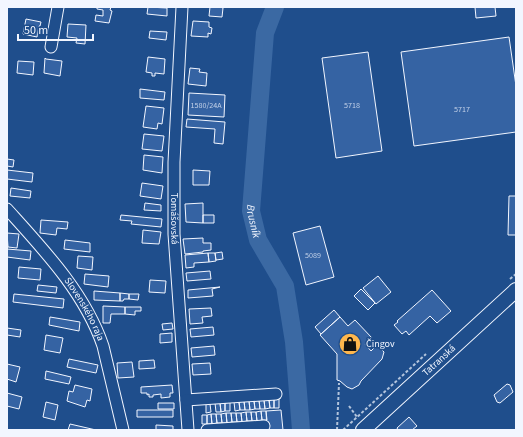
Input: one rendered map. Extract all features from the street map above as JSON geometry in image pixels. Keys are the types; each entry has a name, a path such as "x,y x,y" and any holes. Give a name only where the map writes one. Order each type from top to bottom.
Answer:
{"main road":[{"name":"Tatranská","path":"363,430 515,294"}],"street":[{"path":"51,47 58,7"},
{"name":"Tomášovská","path":"182,7 174,162 174,234 188,430"},
{"name":"Slovenského raja","path":"7,209 60,271 91,318 103,346 123,430"},
{"path":"186,400 276,394"},
{"path":"207,430 264,426"}],"path":[{"path":"337,430 339,383"},
{"path":"349,406 357,417"}],"building":[{"path":"97,7 111,7 110,10 112,11 109,23 95,21 96,15 103,16 103,10 97,9"},
{"path":"148,7 167,8 167,16 147,14"},
{"path":"210,7 223,8 222,17 209,16"},
{"path":"475,7 495,7 496,16 476,18"},
{"path":"26,19 41,22 37,37 23,34"},
{"path":"193,21 209,22 209,27 212,28 211,34 208,33 208,37 191,36"},
{"path":"68,24 86,25 85,44 76,43 77,38 67,37"},
{"path":"150,31 167,32 166,40 149,38"},
{"path":"509,37 516,86 516,132 414,146 401,52"},
{"path":"368,52 382,151 336,158 322,58"},
{"path":"148,57 165,59 164,74 155,73 155,76 152,76 152,73 146,72"},
{"path":"45,58 62,61 60,76 44,73"},
{"path":"18,61 34,62 33,75 17,73"},
{"path":"190,68 200,69 199,72 207,73 206,86 188,84"},
{"path":"140,89 165,92 164,100 140,98"},
{"path":"189,93 225,95 224,117 188,115"},
{"path":"146,106 164,108 162,124 158,123 157,129 143,127"},
{"path":"187,119 225,122 223,144 214,143 215,129 186,127"},
{"path":"144,134 164,136 162,151 142,149"},
{"path":"144,155 163,157 162,173 143,170"},
{"path":"7,159 14,160 13,167 7,166"},
{"path":"7,170 33,173 32,182 7,179"},
{"path":"193,170 210,171 209,185 193,185"},
{"path":"142,183 163,186 161,199 140,196"},
{"path":"11,188 31,191 30,198 10,196"},
{"path":"509,196 516,196 516,235 508,235"},
{"path":"145,203 161,205 161,211 144,210"},
{"path":"203,203 203,223 186,222 185,204"},
{"path":"121,215 162,219 161,227 131,224 132,221 120,220"},
{"path":"203,215 214,215 214,223 203,223"},
{"path":"41,220 68,222 67,229 57,228 56,235 40,233"},
{"path":"320,226 334,277 306,285 293,233"},
{"path":"143,230 161,232 159,244 142,243"},
{"path":"7,233 19,234 17,248 8,247"},
{"path":"203,238 203,243 211,243 211,250 185,254 183,239"},
{"path":"65,240 90,243 90,252 64,249"},
{"path":"7,249 31,251 30,260 7,257"},
{"path":"222,252 223,259 216,260 215,253"},
{"path":"208,253 215,253 216,261 209,262"},
{"path":"208,253 209,262 194,263 194,267 186,268 185,255"},
{"path":"78,256 93,257 92,270 77,268"},
{"path":"19,267 41,269 40,280 18,278"},
{"path":"210,271 211,279 187,281 186,273"},
{"path":"85,274 109,276 108,287 84,284"},
{"path":"378,276 391,292 376,304 363,288"},
{"path":"150,280 166,281 165,293 149,292"},
{"path":"38,285 57,287 56,293 37,291"},
{"path":"220,287 212,289 213,296 188,298 188,290"},
{"path":"361,289 375,303 368,310 354,296"},
{"path":"432,290 451,311 437,323 430,316 409,335 406,331 402,334 394,325"},
{"path":"94,291 120,293 120,301 94,300"},
{"path":"120,293 129,294 129,299 120,301"},
{"path":"14,294 64,299 63,308 13,302"},
{"path":"129,294 139,294 138,300 129,299"},
{"path":"103,306 125,307 125,314 111,314 110,323 103,323"},
{"path":"125,307 141,307 141,311 135,311 135,315 125,314"},
{"path":"211,308 212,316 202,317 203,323 190,324 189,309"},
{"path":"334,310 340,317 321,334 315,327"},
{"path":"50,317 80,322 79,331 49,325"},
{"path":"340,317 348,326 355,320 372,338 365,344 371,351 377,345 384,352 382,359 359,385 352,389 337,380 337,354 320,335"},
{"path":"172,323 173,329 163,330 162,324"},
{"path":"213,327 214,335 191,337 190,329"},
{"path":"7,328 21,330 20,337 7,335"},
{"path":"172,333 172,342 160,343 160,334"},
{"path":"46,335 63,338 60,353 44,350"},
{"path":"214,346 215,355 192,357 191,348"},
{"path":"69,359 98,365 96,373 67,367"},
{"path":"154,360 155,368 139,369 139,361"},
{"path":"132,362 134,377 118,378 117,363"},
{"path":"210,363 211,374 193,375 192,364"},
{"path":"7,364 20,367 16,382 7,379"},
{"path":"46,371 71,377 69,384 45,379"},
{"path":"507,384 510,385 513,392 500,403 497,402 494,395"},
{"path":"75,385 92,389 90,401 87,400 85,407 67,401 69,391 73,392"},
{"path":"172,385 173,393 170,393 170,397 161,398 161,394 149,397 149,394 147,395 147,393 141,393 141,387"},
{"path":"7,393 22,397 19,409 7,406"},
{"path":"274,399 279,399 279,408 274,408"},
{"path":"274,399 274,408 270,408 269,400"},
{"path":"259,400 264,400 265,409 260,409"},
{"path":"259,400 260,409 255,409 254,401"},
{"path":"264,400 269,400 270,408 265,409"},
{"path":"244,401 249,401 250,410 245,410"},
{"path":"244,401 245,410 240,410 239,402"},
{"path":"249,401 254,401 255,409 250,410"},
{"path":"46,402 58,405 55,420 43,417"},
{"path":"230,402 230,411 225,411 225,403"},
{"path":"234,402 239,402 240,410 235,411"},
{"path":"158,403 174,403 174,409 158,409"},
{"path":"215,403 220,403 221,412 216,412"},
{"path":"220,403 225,403 225,411 221,412"},
{"path":"206,404 210,404 211,412 206,413"},
{"path":"137,410 173,410 173,417 137,417"},
{"path":"281,410 283,430 267,430 266,411"},
{"path":"261,411 266,411 267,420 262,420"},
{"path":"261,411 262,420 257,421 256,412"},
{"path":"246,412 251,412 252,421 247,421"},
{"path":"246,412 247,421 242,422 241,413"},
{"path":"251,412 256,412 257,421 252,421"},
{"path":"226,413 231,413 232,422 227,423"},
{"path":"226,413 227,423 222,423 221,414"},
{"path":"231,413 236,413 237,422 232,422"},
{"path":"236,413 241,413 242,422 237,422"},
{"path":"211,414 216,414 217,423 212,424"},
{"path":"211,414 212,424 207,424 207,415"},
{"path":"216,414 221,414 222,423 217,423"},
{"path":"202,415 207,415 207,424 202,424"},
{"path":"409,417 417,426 412,430 398,430 397,428"},
{"path":"70,424 96,430 68,430"},
{"path":"156,425 173,426 173,430 156,430"}],"waterway":[{"name":"Brusník","path":"275,7 265,33 251,211 258,240 285,286 294,342 301,430"}],"place":[{"name":"Čingov","path":"350,344"}]}
